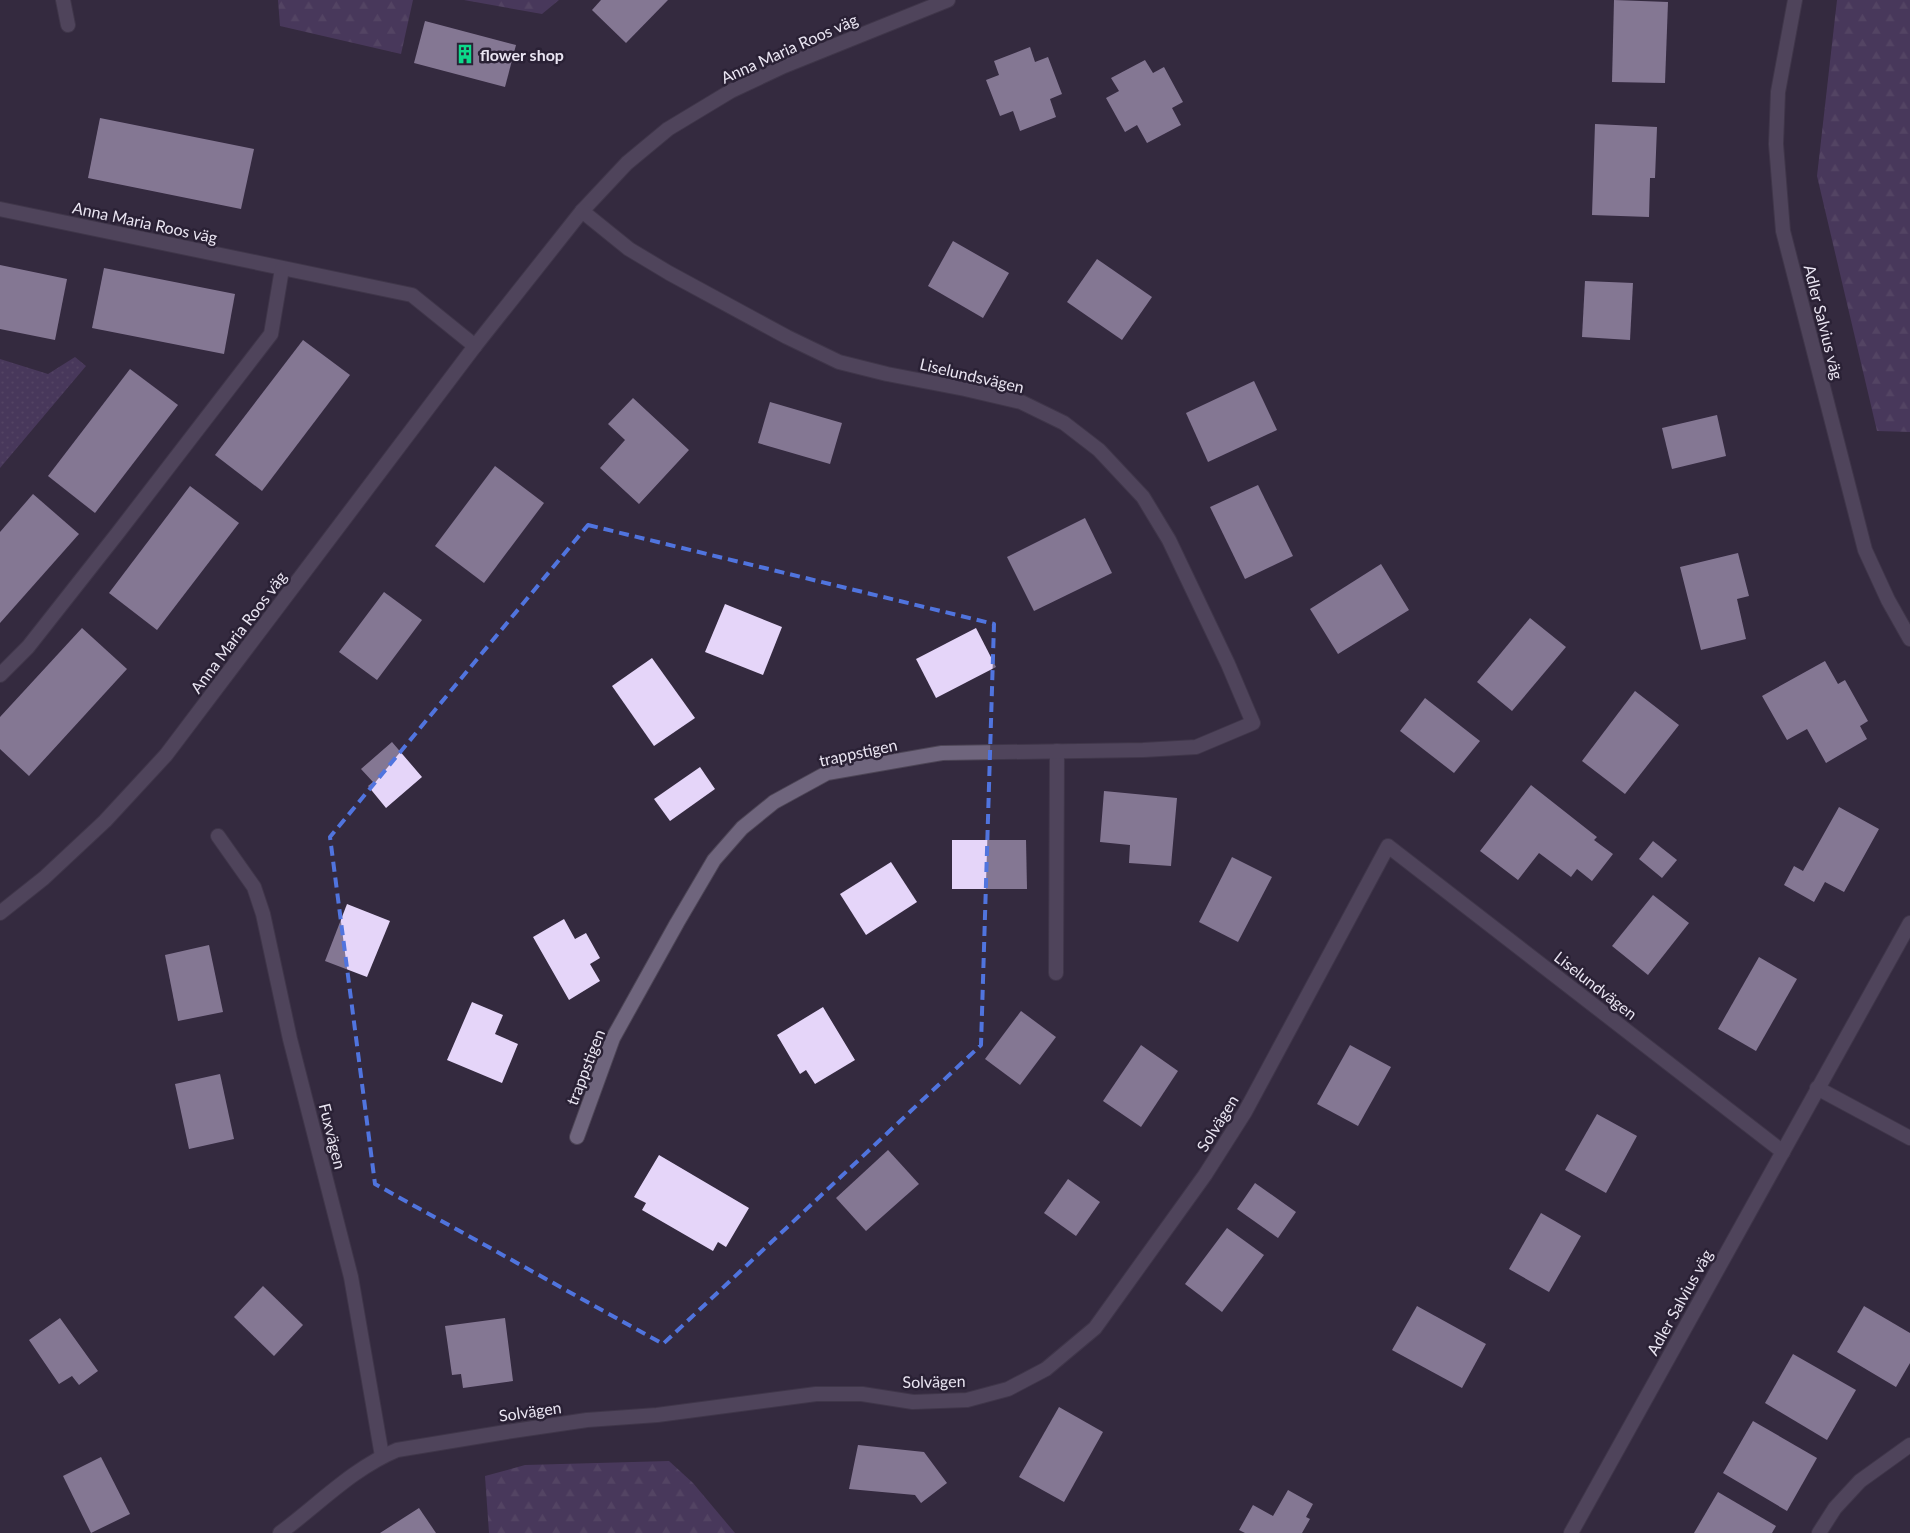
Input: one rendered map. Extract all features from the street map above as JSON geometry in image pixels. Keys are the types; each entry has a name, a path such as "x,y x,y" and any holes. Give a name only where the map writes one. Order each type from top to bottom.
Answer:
{"street":[{"path":"63,0 68,25"},
{"name":"Anna Maria Roos väg","path":"0,912 58,865 105,820 166,755 475,346 582,211 627,163 668,129 731,91 784,66 948,0"},
{"name":"Adler Salvius väg","path":"1795,0 1778,101 1776,144 1783,231 1864,550 1888,600 1910,639"},
{"name":"Anna Maria Roos väg","path":"0,209 412,295 475,346"},
{"name":"Liselundsvägen","path":"582,211 629,249 664,270 787,337 839,362 1021,402 1064,423 1099,450 1143,497 1169,540 1228,664 1253,723"},
{"path":"0,675 28,647 270,334 282,269"},
{"name":"trappstigen","path":"577,1137 613,1038 695,891 714,860 742,828 774,802 826,773 942,754 1196,747 1253,723"},
{"path":"1056,751 1056,973"},
{"name":"Fuxvägen","path":"218,836 254,886 263,914 290,1039 352,1277 382,1456"},
{"name":"Solvägen","path":"280,1533 363,1469 382,1456 397,1450 587,1420 657,1415 816,1394 862,1394 913,1402 967,1400 1008,1389 1046,1369 1095,1328 1205,1175 1245,1112 1388,846"},
{"name":"Liselundvägen","path":"1388,846 1783,1152"},
{"name":"Adler Salvius väg","path":"1571,1533 1910,923"},
{"path":"1818,1088 1910,1138"},
{"path":"1820,1533 1835,1508 1860,1480 1910,1445"}],"highlighted area":[{"path":"588,525 994,624 981,1045 663,1344 375,1184 330,837"}],"green space":[{"path":"278,0 413,0 401,54 280,26"},
{"path":"464,0 559,0 542,14"},
{"path":"1837,0 1910,0 1910,432 1877,431 1817,176"},
{"path":"75,357 86,366 0,468 0,359 48,374"},
{"path":"669,1461 693,1483 735,1533 489,1533 485,1476 525,1465"}],"building":[{"path":"601,0 668,0 626,43 592,10"},
{"path":"1614,0 1668,2 1665,83 1612,82"},
{"name":"flower shop","path":"425,21 516,45 505,87 414,63"},
{"path":"1030,47 1035,62 1048,57 1062,94 1050,99 1056,117 1020,131 1013,111 1000,116 986,80 999,75 994,61"},
{"path":"1145,60 1153,73 1164,67 1183,102 1172,108 1181,125 1147,143 1137,125 1125,132 1106,98 1119,91 1111,78"},
{"path":"100,118 254,149 241,209 88,178"},
{"path":"1595,124 1657,127 1655,178 1650,178 1649,217 1592,215"},
{"path":"953,241 1009,273 983,318 928,286"},
{"path":"1097,259 1152,297 1122,340 1067,302"},
{"path":"0,265 67,279 55,340 0,329"},
{"path":"104,268 235,294 224,354 92,328"},
{"path":"1585,281 1633,283 1630,340 1582,337"},
{"path":"303,340 350,375 262,491 215,455"},
{"path":"130,369 178,405 95,513 48,476"},
{"path":"1254,381 1277,430 1208,462 1186,413"},
{"path":"633,398 689,450 639,504 600,468 625,440 608,424"},
{"path":"770,402 842,423 830,464 758,443"},
{"path":"1717,415 1726,456 1672,469 1662,428"},
{"path":"495,466 544,503 484,583 435,546"},
{"path":"1258,485 1293,556 1245,579 1210,507"},
{"path":"190,486 239,523 157,630 109,593"},
{"path":"33,494 79,534 0,623 0,532"},
{"path":"1085,518 1112,573 1034,611 1007,557"},
{"path":"1738,553 1749,596 1737,599 1746,639 1701,650 1680,567"},
{"path":"1381,564 1409,610 1338,654 1310,609"},
{"path":"384,592 422,620 377,680 339,652"},
{"path":"725,604 782,627 763,675 705,652"},
{"path":"1530,618 1566,647 1512,711 1477,682"},
{"path":"82,628 127,669 29,776 0,749 0,717"},
{"path":"976,628 996,667 936,698 916,659"},
{"path":"652,658 695,718 654,746 612,686"},
{"path":"1825,661 1838,684 1845,680 1868,721 1860,726 1867,739 1826,763 1807,729 1787,740 1762,696"},
{"path":"1635,691 1679,725 1625,794 1582,761"},
{"path":"1425,698 1480,741 1454,773 1400,731"},
{"path":"392,742 422,777 386,808 368,786 373,782 361,769"},
{"path":"700,767 715,789 670,821 654,799"},
{"path":"1531,785 1597,837 1594,840 1613,854 1592,881 1577,869 1571,877 1539,853 1518,880 1480,851"},
{"path":"1104,791 1177,798 1171,866 1129,863 1130,845 1100,842"},
{"path":"1839,807 1879,829 1844,892 1825,882 1814,902 1784,885 1794,866 1803,871"},
{"path":"952,840 1026,840 1027,889 952,889"},
{"path":"1653,841 1677,860 1662,878 1639,859"},
{"path":"1232,857 1272,877 1238,942 1199,922"},
{"path":"891,862 917,902 866,935 840,894"},
{"path":"1653,895 1689,923 1648,975 1612,946"},
{"path":"347,904 390,921 367,977 325,961"},
{"path":"564,919 575,939 586,933 600,958 590,964 600,981 569,1000 533,937"},
{"path":"209,945 223,1012 178,1021 165,955"},
{"path":"1759,957 1797,979 1756,1051 1718,1029"},
{"path":"472,1002 503,1015 495,1034 518,1044 502,1083 447,1060"},
{"path":"823,1007 855,1060 815,1084 806,1070 800,1074 777,1035"},
{"path":"1021,1011 1056,1037 1020,1085 985,1059"},
{"path":"1141,1045 1178,1071 1141,1127 1103,1101"},
{"path":"1350,1045 1391,1067 1358,1126 1317,1104"},
{"path":"220,1074 234,1139 189,1149 175,1084"},
{"path":"1597,1114 1637,1136 1606,1193 1565,1170"},
{"path":"888,1150 919,1184 866,1231 836,1198"},
{"path":"659,1155 749,1208 726,1247 718,1242 713,1251 642,1210 646,1203 634,1197"},
{"path":"1068,1179 1100,1202 1076,1236 1044,1213"},
{"path":"1255,1183 1296,1212 1278,1238 1237,1209"},
{"path":"1541,1213 1581,1236 1549,1292 1509,1269"},
{"path":"1227,1228 1264,1255 1222,1312 1185,1284"},
{"path":"263,1286 303,1325 274,1356 234,1317"},
{"path":"1417,1306 1486,1344 1462,1388 1392,1350"},
{"path":"1864,1306 1910,1333 1910,1363 1896,1387 1837,1352"},
{"path":"60,1318 98,1371 79,1385 72,1376 59,1384 29,1340"},
{"path":"505,1318 513,1381 463,1388 461,1374 452,1375 445,1326"},
{"path":"1793,1354 1856,1390 1827,1440 1765,1403"},
{"path":"1059,1407 1103,1432 1064,1502 1019,1477"},
{"path":"1753,1421 1817,1458 1787,1511 1723,1473"},
{"path":"858,1445 924,1452 947,1483 921,1503 915,1495 849,1489"},
{"path":"101,1457 130,1514 91,1533 63,1476"},
{"path":"1288,1490 1313,1504 1306,1517 1310,1519 1302,1533 1245,1533 1239,1530 1253,1505 1273,1516"},
{"path":"1718,1492 1776,1526 1772,1533 1694,1533"},
{"path":"419,1508 436,1533 380,1533"}],"place":[{"name":"flower shop","path":"465,54"}]}
